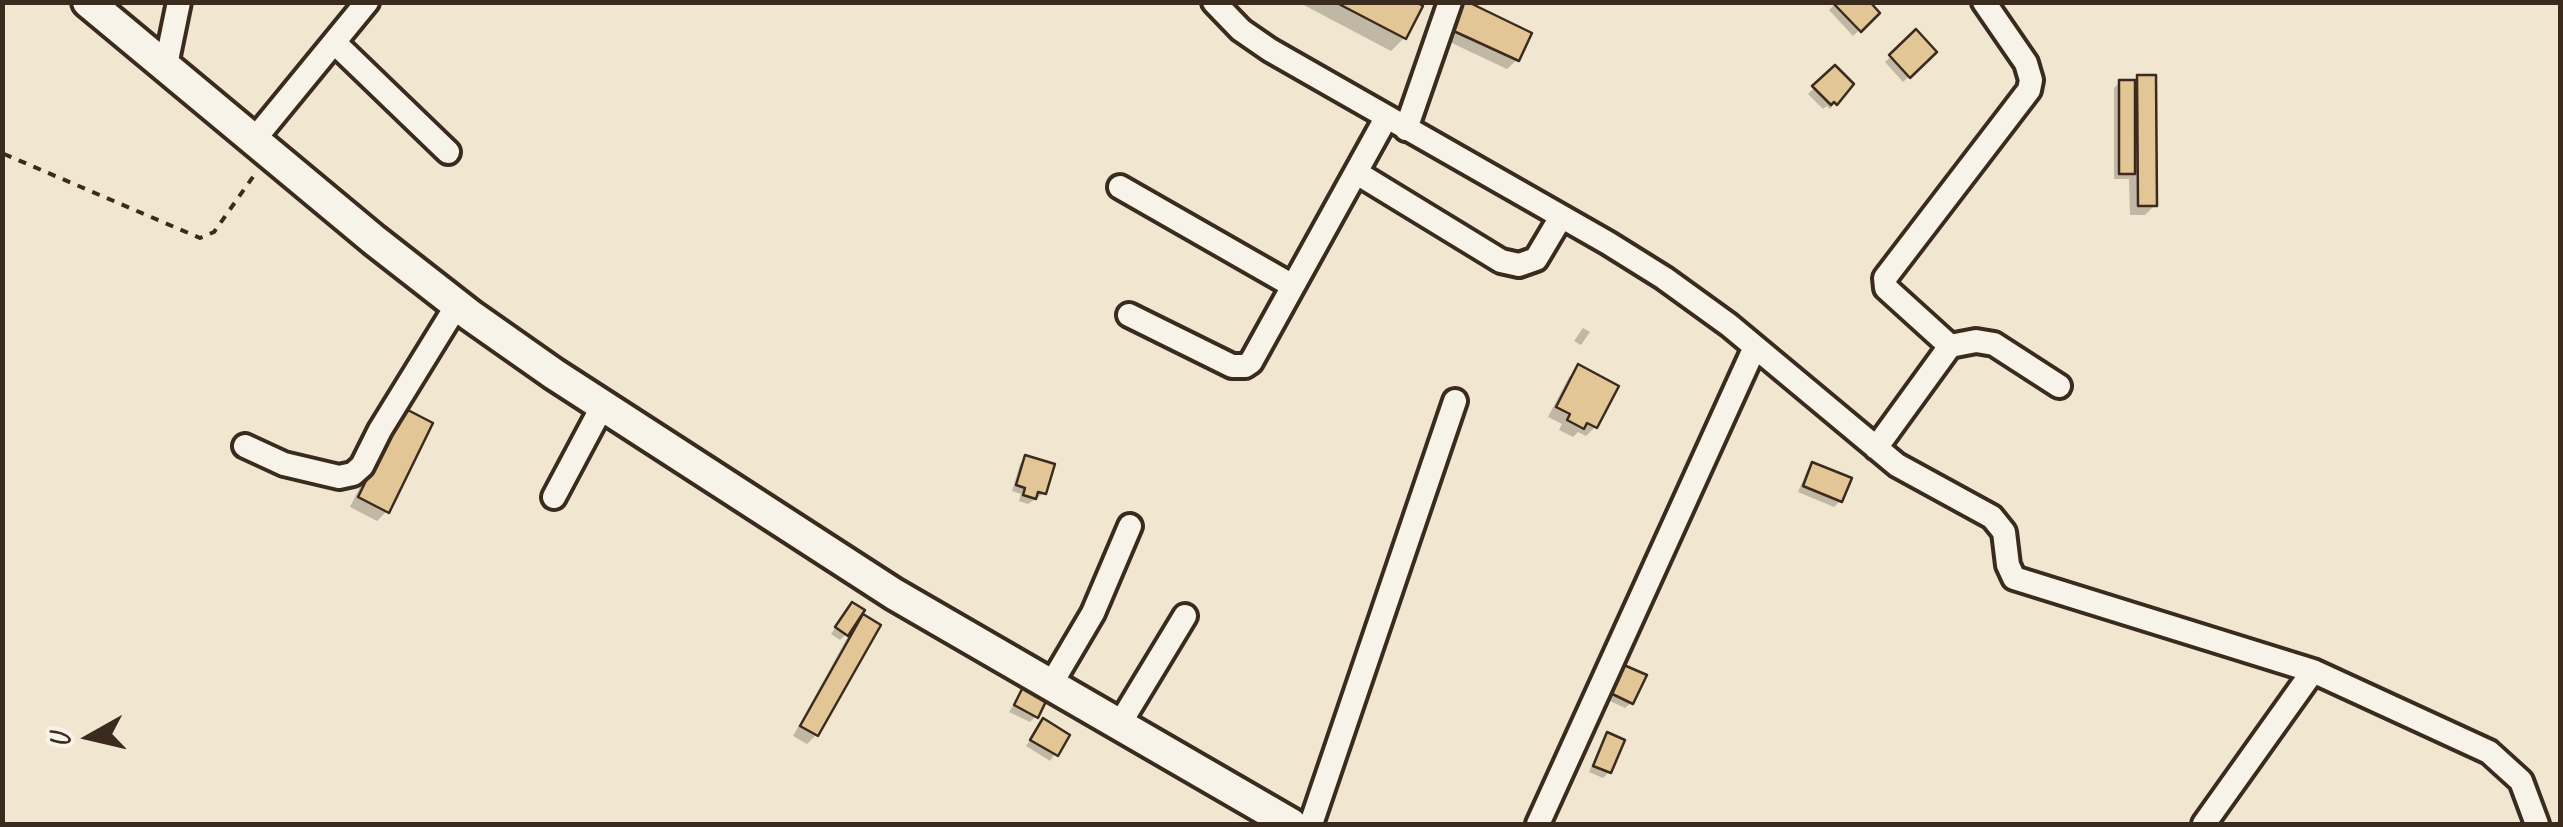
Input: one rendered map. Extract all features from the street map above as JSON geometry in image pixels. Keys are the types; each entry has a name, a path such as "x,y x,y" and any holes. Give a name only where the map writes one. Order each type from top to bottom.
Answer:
{"main road":[{"path":"88,2 261,148 458,304 602,404 894,594 1291,824"}],"street":[{"path":"166,70 180,2"},
{"path":"261,148 367,2"},
{"path":"1214,2 1241,30 1270,50 1664,278 1728,325 1912,476 1999,524 2007,540 2008,565 2014,578 2313,671 2490,752 2520,781 2537,824"},
{"path":"1128,315 1232,366 1251,362 1357,173 1396,123 1450,2"},
{"path":"1950,346 1884,282 2029,90 2031,80 2026,64 1984,2"},
{"path":"336,44 448,152"},
{"path":"1357,173 1500,261 1519,264 1536,260 1561,217"},
{"path":"1120,187 1293,286"},
{"path":"244,446 284,464 339,476 353,474 362,466 458,304"},
{"path":"1876,448 1950,346 1976,341 1994,344 2059,386"},
{"path":"1538,824 1754,349"},
{"path":"1310,824 1455,401"},
{"path":"554,496 602,404"},
{"path":"1050,686 1093,614 1130,526"},
{"path":"1119,725 1185,616"},
{"path":"2204,824 2313,671"}],"path":[{"path":"4,154 200,238 214,232 261,148"}],"building":[{"path":"1335,2 1416,2 1423,6 1406,39"},
{"path":"1458,2 1468,2 1532,33 1519,61 1447,28"},
{"path":"1870,2 1880,13 1861,32 1833,3"},
{"path":"1916,29 1937,52 1910,78 1889,55"},
{"path":"1835,65 1854,84 1837,105 1831,105 1812,86"},
{"path":"2137,75 2156,75 2157,206 2138,206"},
{"path":"2119,80 2135,80 2135,174 2119,174"},
{"path":"1578,364 1619,386 1597,428 1587,423 1584,429 1567,420 1570,414 1556,407"},
{"path":"402,407 433,423 389,513 358,497"},
{"path":"1025,455 1055,464 1046,494 1038,492 1036,499 1023,495 1025,488 1016,485"},
{"path":"1812,462 1852,478 1842,502 1803,486"},
{"path":"852,602 865,610 848,636 835,627"},
{"path":"863,614 881,625 818,736 800,726"},
{"path":"1617,662 1647,675 1633,704 1604,690"},
{"path":"1025,683 1049,695 1038,718 1014,705"},
{"path":"1043,718 1070,735 1058,756 1030,740"},
{"path":"1607,732 1625,740 1611,773 1593,766"}]}
